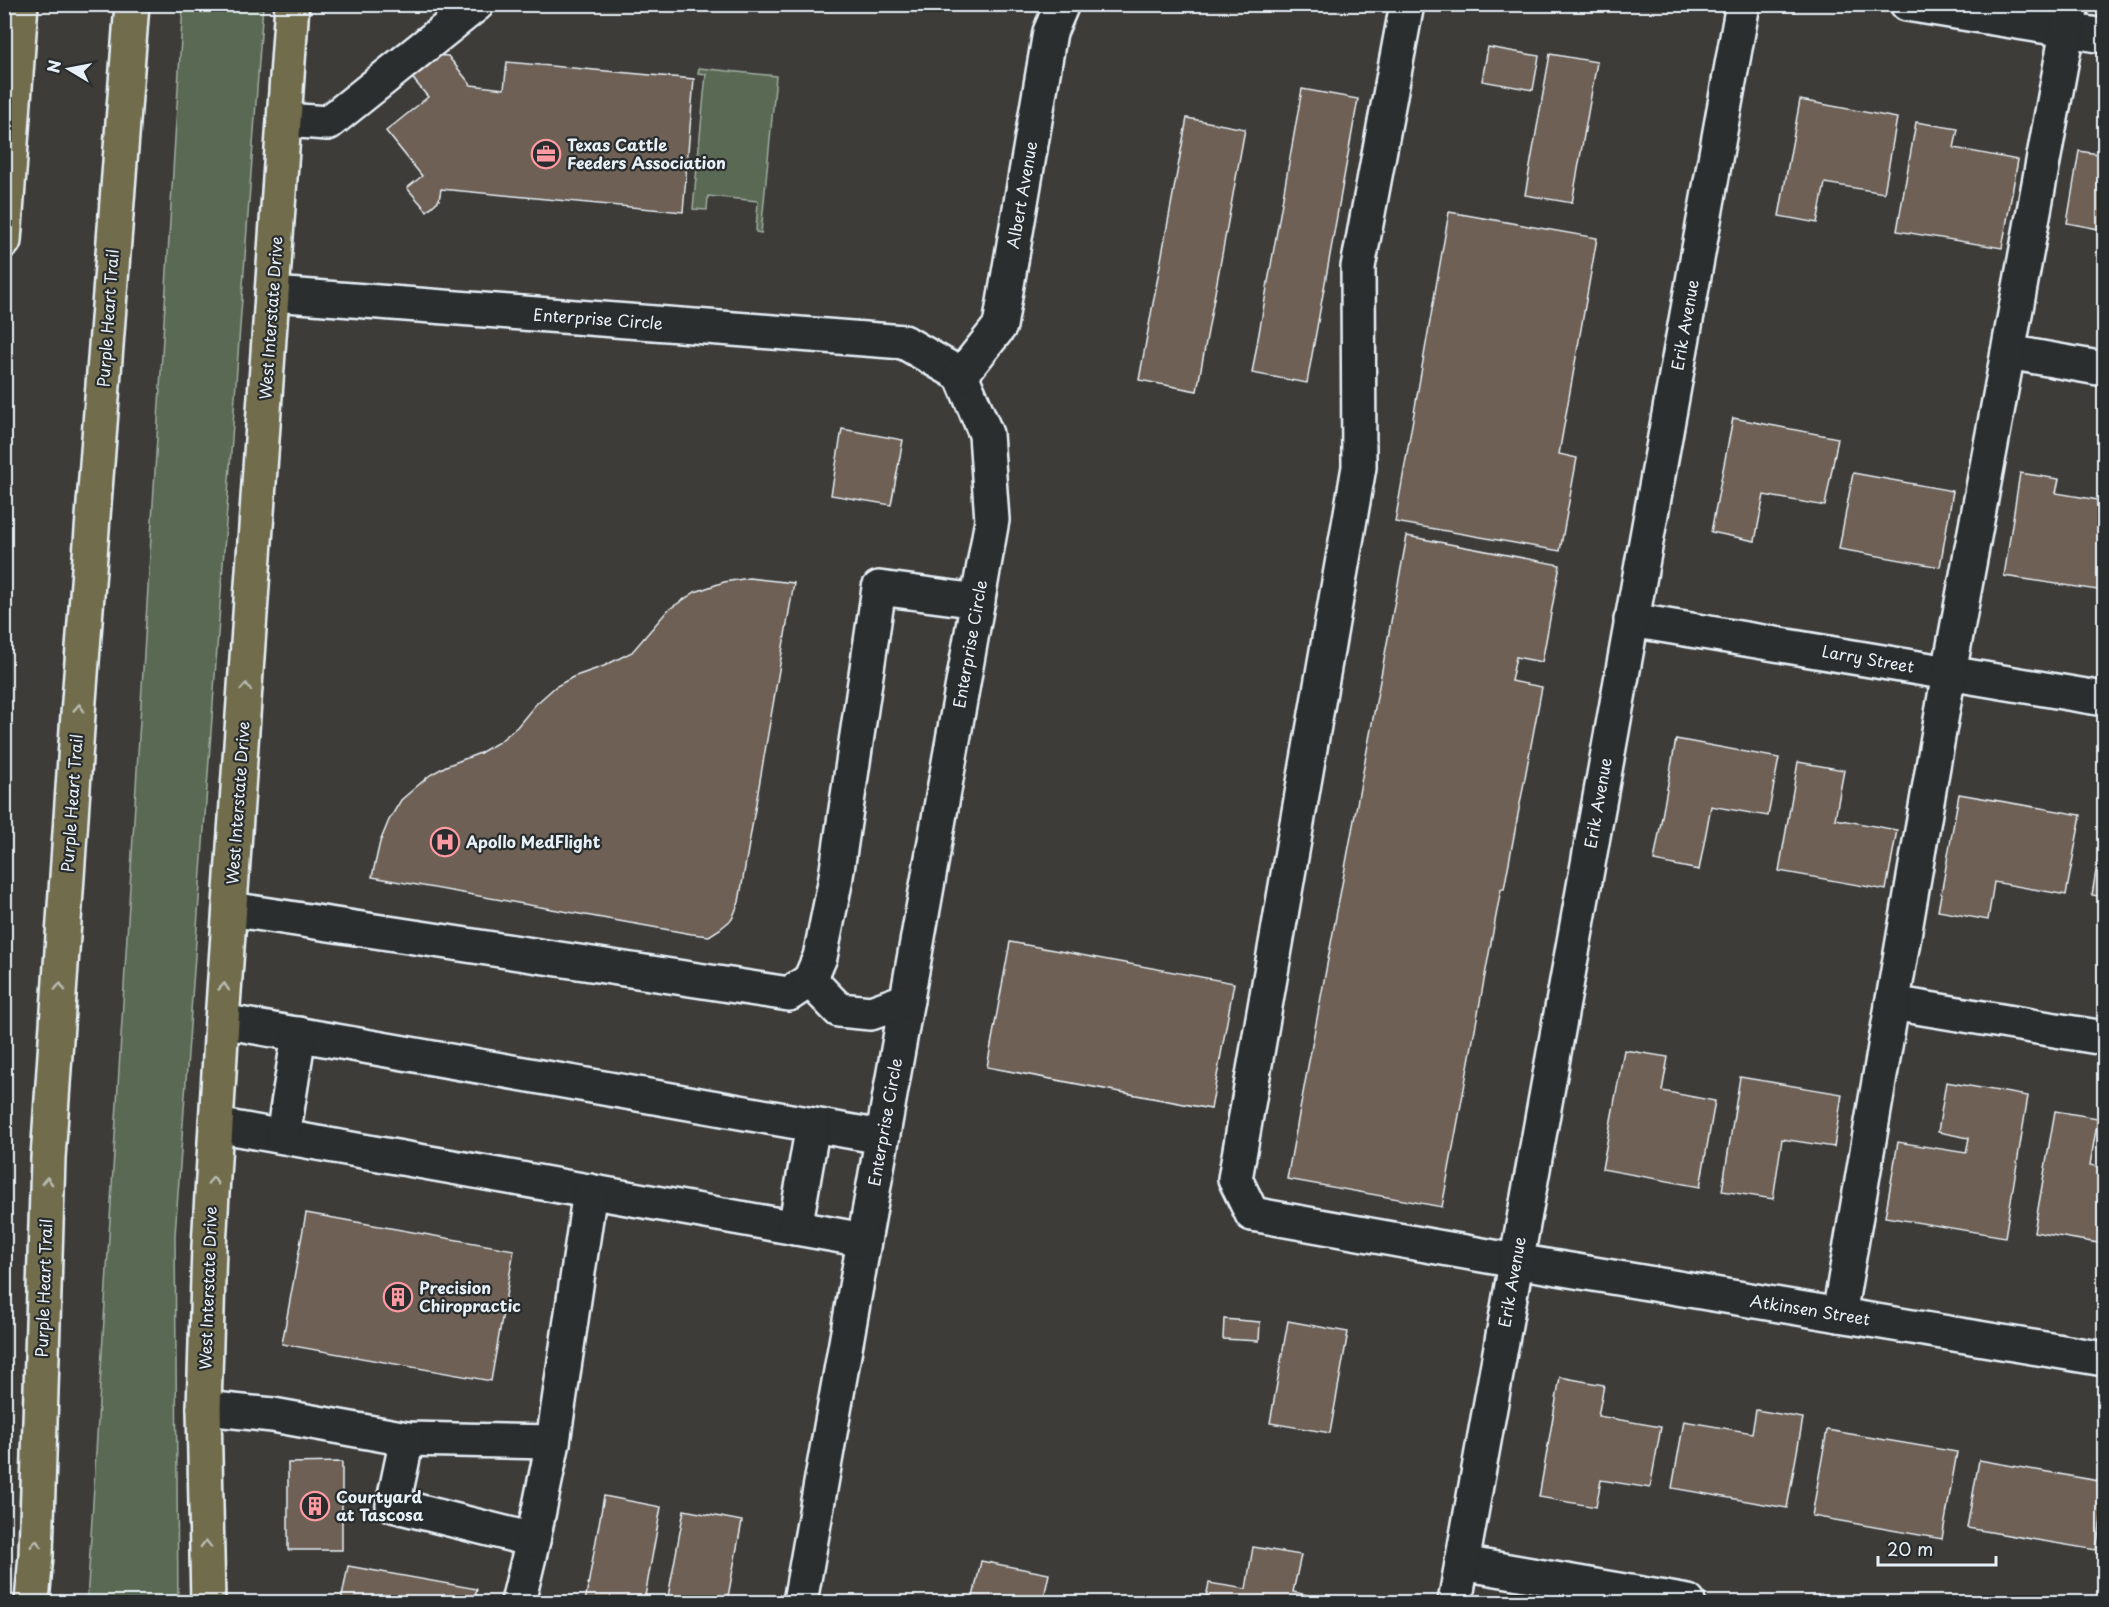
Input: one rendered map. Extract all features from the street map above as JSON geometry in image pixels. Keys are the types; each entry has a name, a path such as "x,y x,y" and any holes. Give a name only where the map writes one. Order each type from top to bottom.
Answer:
{"main road":[{"path":"4,241 21,4"},
{"name":"Purple Heart Trail","path":"32,1602 36,1555 48,1158 78,714 132,4"},
{"name":"West Interstate Drive","path":"208,1602 204,1408 206,1311 222,1021 292,4"}],"street":[{"path":"284,120 328,123 477,4"},
{"name":"Albert Avenue","path":"961,375 1000,326 1050,32 1062,4"},
{"name":"Atkinsen Street","path":"1407,4 1359,267 1359,467 1234,1179 1252,1214 1516,1261 2104,1359"},
{"name":"Erik Avenue","path":"1455,1602 1743,4"},
{"path":"1907,4 2070,17 2104,36"},
{"path":"1839,1315 1948,673 2070,17"},
{"name":"Enterprise Circle","path":"273,294 904,342 961,375 986,434 992,520 800,1602"},
{"path":"2008,352 2104,369"},
{"path":"230,909 789,993 810,980 820,957 835,883 879,588 978,601"},
{"name":"Larry Street","path":"1631,620 2104,699"},
{"path":"810,980 839,1010 871,1013 907,999"},
{"path":"1892,1003 2104,1038"},
{"path":"222,1021 882,1137"},
{"path":"283,1136 299,1034"},
{"path":"216,1125 864,1240"},
{"path":"795,1228 813,1125"},
{"path":"518,1602 553,1442 590,1191"},
{"path":"204,1408 273,1415 407,1439 553,1442"},
{"path":"407,1439 393,1505 532,1540"},
{"path":"1462,1563 1688,1602"}],"green space":[{"path":"183,5 263,5 175,1235 178,1602 87,1602"},
{"path":"699,68 776,76 761,233 756,232 758,201 708,196 707,210 693,209 706,74 698,73"}],"building":[{"path":"1488,47 1539,56 1533,90 1482,81"},
{"name":"Texas Cattle Feeders Association","path":"391,52 448,56 471,85 504,89 507,62 694,79 683,212 441,189 439,200 427,211 407,188 422,176 386,131 428,97"},
{"path":"1550,54 1597,62 1572,203 1525,195"},
{"path":"1302,89 1358,99 1307,383 1252,373"},
{"path":"1800,100 1897,118 1884,193 1825,183 1817,223 1779,216"},
{"path":"1187,118 1245,129 1197,391 1139,380"},
{"path":"1916,122 1958,129 1954,148 2018,160 2002,248 1897,231"},
{"path":"2079,151 2104,155 2104,230 2067,223"},
{"path":"1449,212 1597,238 1559,454 1577,458 1560,551 1395,522"},
{"path":"1733,418 1838,438 1825,506 1764,495 1755,541 1711,532"},
{"path":"842,429 903,440 891,505 831,495"},
{"path":"1853,473 1953,491 1940,567 1839,549"},
{"path":"2020,473 2059,479 2056,493 2104,501 2104,591 2004,576"},
{"path":"1407,536 1560,565 1542,662 1516,657 1511,681 1542,687 1504,889 1501,889 1442,1207 1287,1179"},
{"path":"749,578 794,583 739,902 732,919 720,929 709,936 692,934 372,877 380,842 389,820 401,800 430,775 499,742 517,727 536,704 555,687 632,652 668,610 695,592 724,582"},
{"path":"1676,739 1779,758 1768,816 1711,806 1699,870 1654,861"},
{"path":"1798,762 1844,770 1835,819 1897,830 1886,890 1779,871"},
{"path":"1959,794 2081,815 2066,895 1994,882 1988,920 1938,911"},
{"path":"2104,823 2104,897 2092,895"},
{"path":"1010,942 1234,983 1211,1109 987,1067"},
{"path":"1624,1050 1668,1057 1662,1091 1715,1101 1700,1187 1602,1169"},
{"path":"1740,1077 1842,1094 1834,1147 1782,1139 1773,1199 1722,1191"},
{"path":"1946,1082 2028,1096 2005,1237 1885,1217 1898,1142 1966,1153 1969,1138 1938,1132"},
{"path":"2055,1111 2098,1118 2090,1165 2104,1168 2104,1244 2034,1232"},
{"name":"Precision Chiropractic","path":"306,1213 514,1250 491,1381 282,1344"},
{"path":"1224,1319 1260,1322 1259,1341 1223,1339"},
{"path":"1288,1321 1348,1332 1330,1433 1270,1423"},
{"path":"1560,1377 1604,1385 1598,1416 1661,1427 1650,1488 1601,1480 1596,1507 1539,1497"},
{"path":"1756,1410 1803,1418 1787,1508 1672,1488 1684,1421 1752,1433"},
{"path":"1827,1430 1957,1452 1942,1539 1812,1516"},
{"path":"1979,1460 2104,1482 2104,1502 2096,1550 1967,1528"},
{"name":"Courtyard at Tascosa","path":"342,1462 342,1550 288,1550 288,1463"},
{"path":"604,1496 661,1507 644,1602 585,1602"},
{"path":"684,1510 742,1521 727,1602 667,1602"},
{"path":"1253,1547 1301,1555 1293,1592 1308,1595 1306,1602 1205,1602 1209,1583 1246,1589"},
{"path":"981,1561 1049,1574 1043,1602 972,1602"},
{"name":"Courtyard at Tascosa","path":"348,1566 477,1589 474,1602 341,1602"}],"place":[{"name":"Texas Cattle Feeders Association","path":"546,154"},
{"name":"Apollo MedFlight","path":"445,842"},
{"name":"Precision Chiropractic","path":"398,1297"},
{"name":"Courtyard at Tascosa","path":"315,1506"}]}
